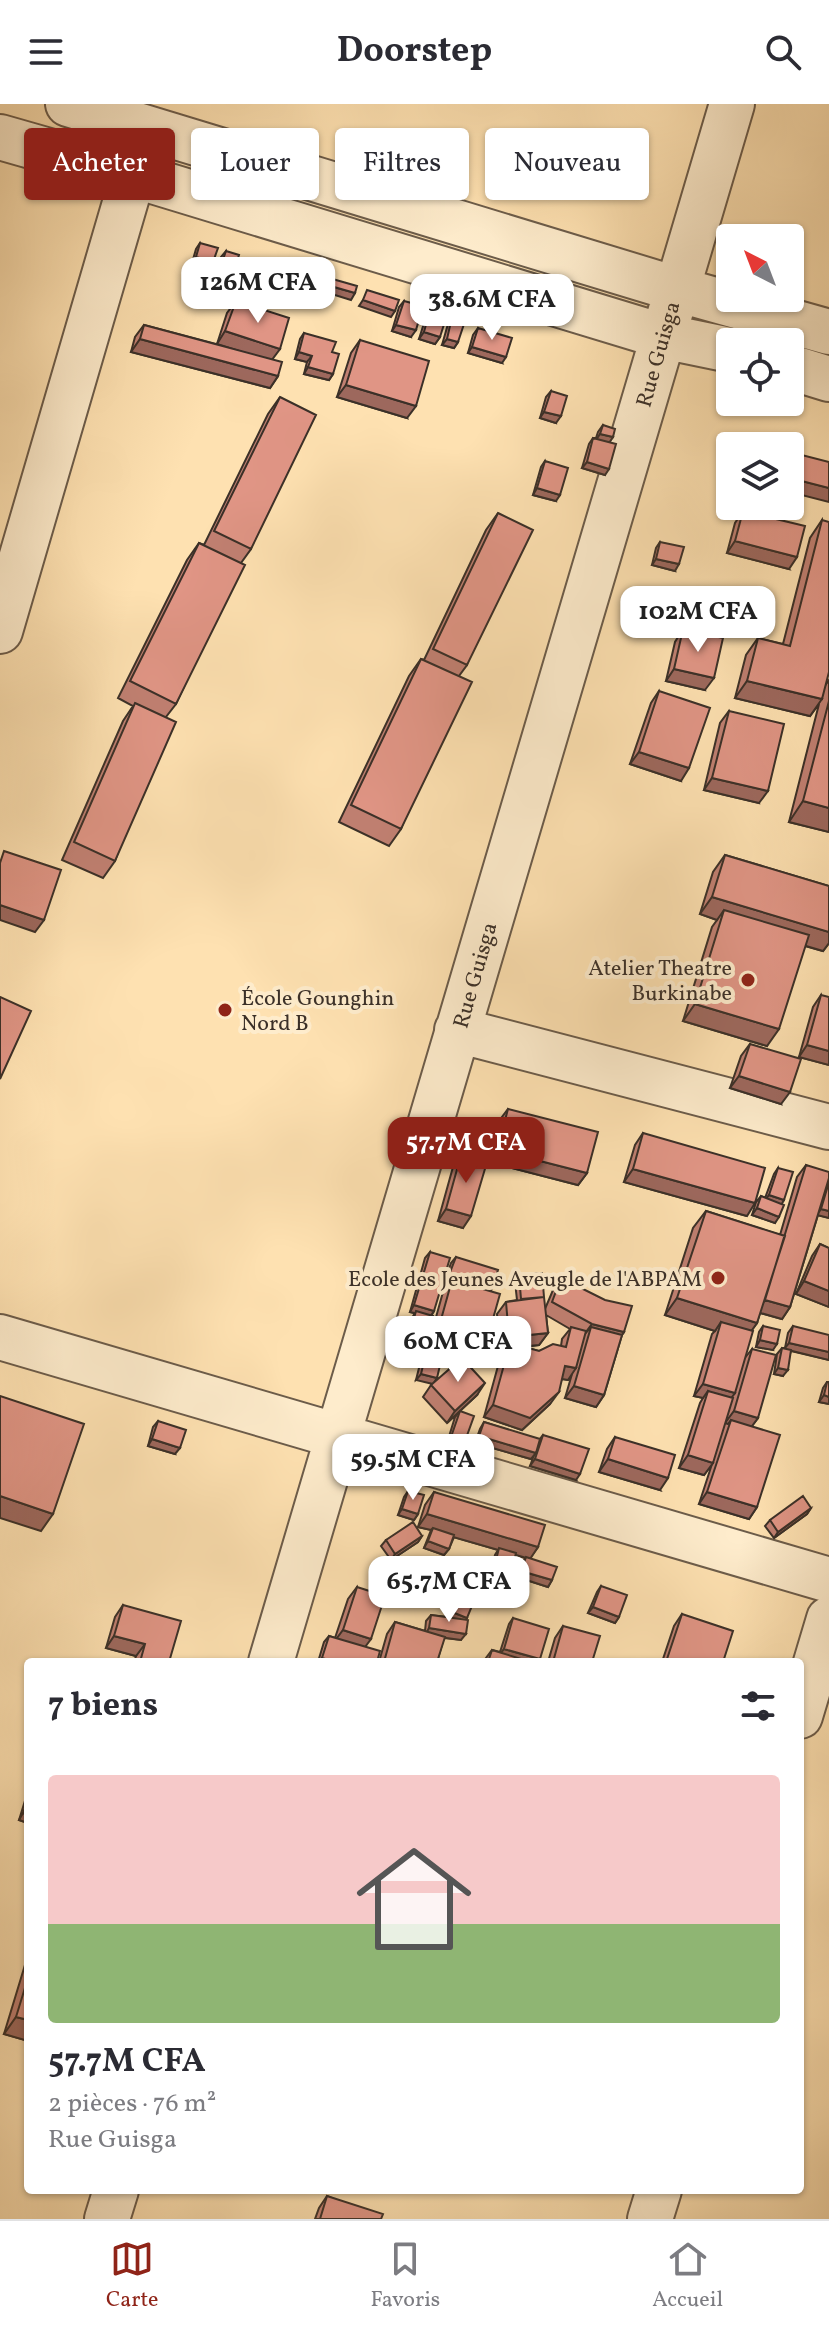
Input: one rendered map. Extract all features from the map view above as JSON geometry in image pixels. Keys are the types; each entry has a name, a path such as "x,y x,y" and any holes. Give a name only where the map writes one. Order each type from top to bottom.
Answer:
{"street":[{"path":"68,104 151,116 676,289 829,332"},
{"name":"Rue Guisga","path":"272,1658 732,104"},
{"path":"0,137 24,144"},
{"path":"175,188 662,336 716,347"},
{"path":"1,624 126,200"},
{"path":"804,371 829,379"},
{"path":"457,1030 829,1127"},
{"path":"0,1337 829,1580"},
{"path":"804,1703 829,1619"},
{"path":"107,2219 115,2194"},
{"path":"650,2219 658,2194"}],"building":[{"path":"200,243 218,248 213,262 196,257"},
{"path":"226,251 239,255 234,271 220,268"},
{"path":"248,260 257,263 253,277 244,275"},
{"path":"266,262 279,265 275,280 262,276"},
{"path":"315,274 324,277 319,295 309,293"},
{"path":"329,278 357,286 355,293 327,285"},
{"path":"367,290 399,300 395,311 363,300"},
{"path":"236,301 289,318 280,349 225,331"},
{"path":"404,301 423,306 416,330 396,325"},
{"path":"429,313 446,318 440,337 424,332"},
{"path":"452,317 465,321 458,342 447,339"},
{"path":"144,325 282,362 278,376 140,339"},
{"path":"478,328 512,338 506,357 472,347"},
{"path":"304,333 336,342 332,352 339,354 333,374 308,367 312,356 299,352"},
{"path":"360,340 429,361 416,406 346,385"},
{"path":"551,391 567,396 561,416 544,412"},
{"path":"280,397 316,415 251,549 214,531"},
{"path":"603,425 615,429 613,437 600,434"},
{"path":"593,438 616,444 609,469 587,462"},
{"path":"804,456 829,462 829,488 804,482"},
{"path":"545,461 568,468 560,495 537,488"},
{"path":"498,513 533,530 467,665 433,649"},
{"path":"741,520 780,520 805,526 797,557 735,541"},
{"path":"822,520 829,522 829,672 822,699 747,681 758,638 790,646"},
{"path":"660,542 684,547 679,564 656,559"},
{"path":"199,543 245,565 176,704 130,681"},
{"path":"683,629 723,638 714,678 674,669"},
{"path":"421,659 472,682 401,829 351,805"},
{"path":"659,691 710,708 689,768 639,752"},
{"path":"829,701 829,808 803,801"},
{"path":"135,703 176,722 115,861 74,842"},
{"path":"729,711 784,724 768,791 712,778"},
{"path":"4,851 61,870 44,920 0,905 0,863"},
{"path":"725,855 829,886 829,932 712,897"},
{"path":"724,910 809,935 779,1029 695,1004"},
{"path":"821,995 829,997 829,1051 807,1045"},
{"path":"0,997 31,1011 0,1079"},
{"path":"750,1044 801,1059 790,1092 739,1076"},
{"path":"508,1109 598,1132 587,1173 497,1150"},
{"path":"643,1133 765,1168 755,1203 633,1169"},
{"path":"461,1155 487,1162 471,1216 446,1209"},
{"path":"806,1165 829,1172 829,1178 790,1307 765,1300"},
{"path":"778,1168 793,1172 784,1200 769,1195"},
{"path":"829,1182 829,1211 821,1209"},
{"path":"761,1196 784,1205 779,1217 757,1208"},
{"path":"706,1211 785,1236 757,1323 677,1298"},
{"path":"820,1244 829,1248 829,1291 804,1281"},
{"path":"430,1252 450,1258 434,1311 414,1305"},
{"path":"456,1257 498,1270 491,1291 447,1280"},
{"path":"542,1273 544,1297 521,1299 519,1275"},
{"path":"561,1278 605,1300 632,1306 624,1332 592,1324 552,1302"},
{"path":"452,1280 500,1294 485,1347 437,1334"},
{"path":"544,1297 548,1333 509,1337 506,1302"},
{"path":"416,1311 433,1316 423,1348 407,1343"},
{"path":"721,1322 753,1331 735,1393 703,1384"},
{"path":"763,1326 780,1330 777,1344 760,1340"},
{"path":"793,1326 829,1335 829,1352 789,1343"},
{"path":"571,1327 586,1331 576,1368 565,1366 559,1392 530,1418 493,1405 510,1343 539,1351 553,1344 566,1347"},
{"path":"591,1327 622,1335 604,1395 574,1386"},
{"path":"782,1348 791,1350 788,1370 778,1368"},
{"path":"752,1349 776,1355 758,1418 734,1411"},
{"path":"425,1357 441,1361 437,1378 421,1374"},
{"path":"462,1358 485,1383 455,1411 431,1385"},
{"path":"829,1382 829,1397 824,1395"},
{"path":"708,1391 733,1398 713,1463 688,1455"},
{"path":"0,1396 84,1424 53,1514 0,1496"},
{"path":"460,1411 474,1416 465,1441 451,1437"},
{"path":"731,1420 780,1435 757,1507 707,1492"},
{"path":"158,1421 186,1430 180,1448 152,1439"},
{"path":"484,1422 540,1439 536,1453 479,1436"},
{"path":"543,1435 589,1449 580,1474 535,1459"},
{"path":"615,1437 675,1455 668,1478 608,1459"},
{"path":"408,1491 424,1495 418,1514 402,1509"},
{"path":"434,1492 545,1525 538,1547 427,1514"},
{"path":"803,1496 811,1508 778,1532 770,1520"},
{"path":"413,1522 422,1536 395,1554 386,1540"},
{"path":"433,1528 454,1535 449,1549 428,1541"},
{"path":"499,1548 516,1553 512,1569 495,1564"},
{"path":"526,1557 557,1567 552,1580 521,1571"},
{"path":"465,1577 481,1584 467,1618 452,1612"},
{"path":"601,1586 627,1595 619,1617 593,1607"},
{"path":"357,1587 385,1596 371,1639 343,1630"},
{"path":"123,1605 181,1621 170,1658 141,1658 145,1644 114,1636"},
{"path":"682,1614 733,1631 724,1658 667,1658"},
{"path":"431,1615 468,1620 466,1634 429,1628"},
{"path":"513,1618 549,1629 540,1658 504,1649"},
{"path":"395,1622 445,1637 438,1658 385,1658"},
{"path":"563,1626 600,1636 593,1658 554,1658"},
{"path":"329,1636 380,1651 378,1658 322,1658"},
{"path":"492,1650 518,1658 489,1658"},
{"path":"24,1991 24,2019 16,2017"},
{"path":"327,2196 383,2214 381,2219 320,2219"}],"place":[{"name":"Atelier Theatre Burkinabe","path":"748,980"},
{"name":"École Gounghin Nord B","path":"225,1010"},
{"name":"Ecole des Jeunes Aveugle de l'ABPAM","path":"718,1278"}]}
